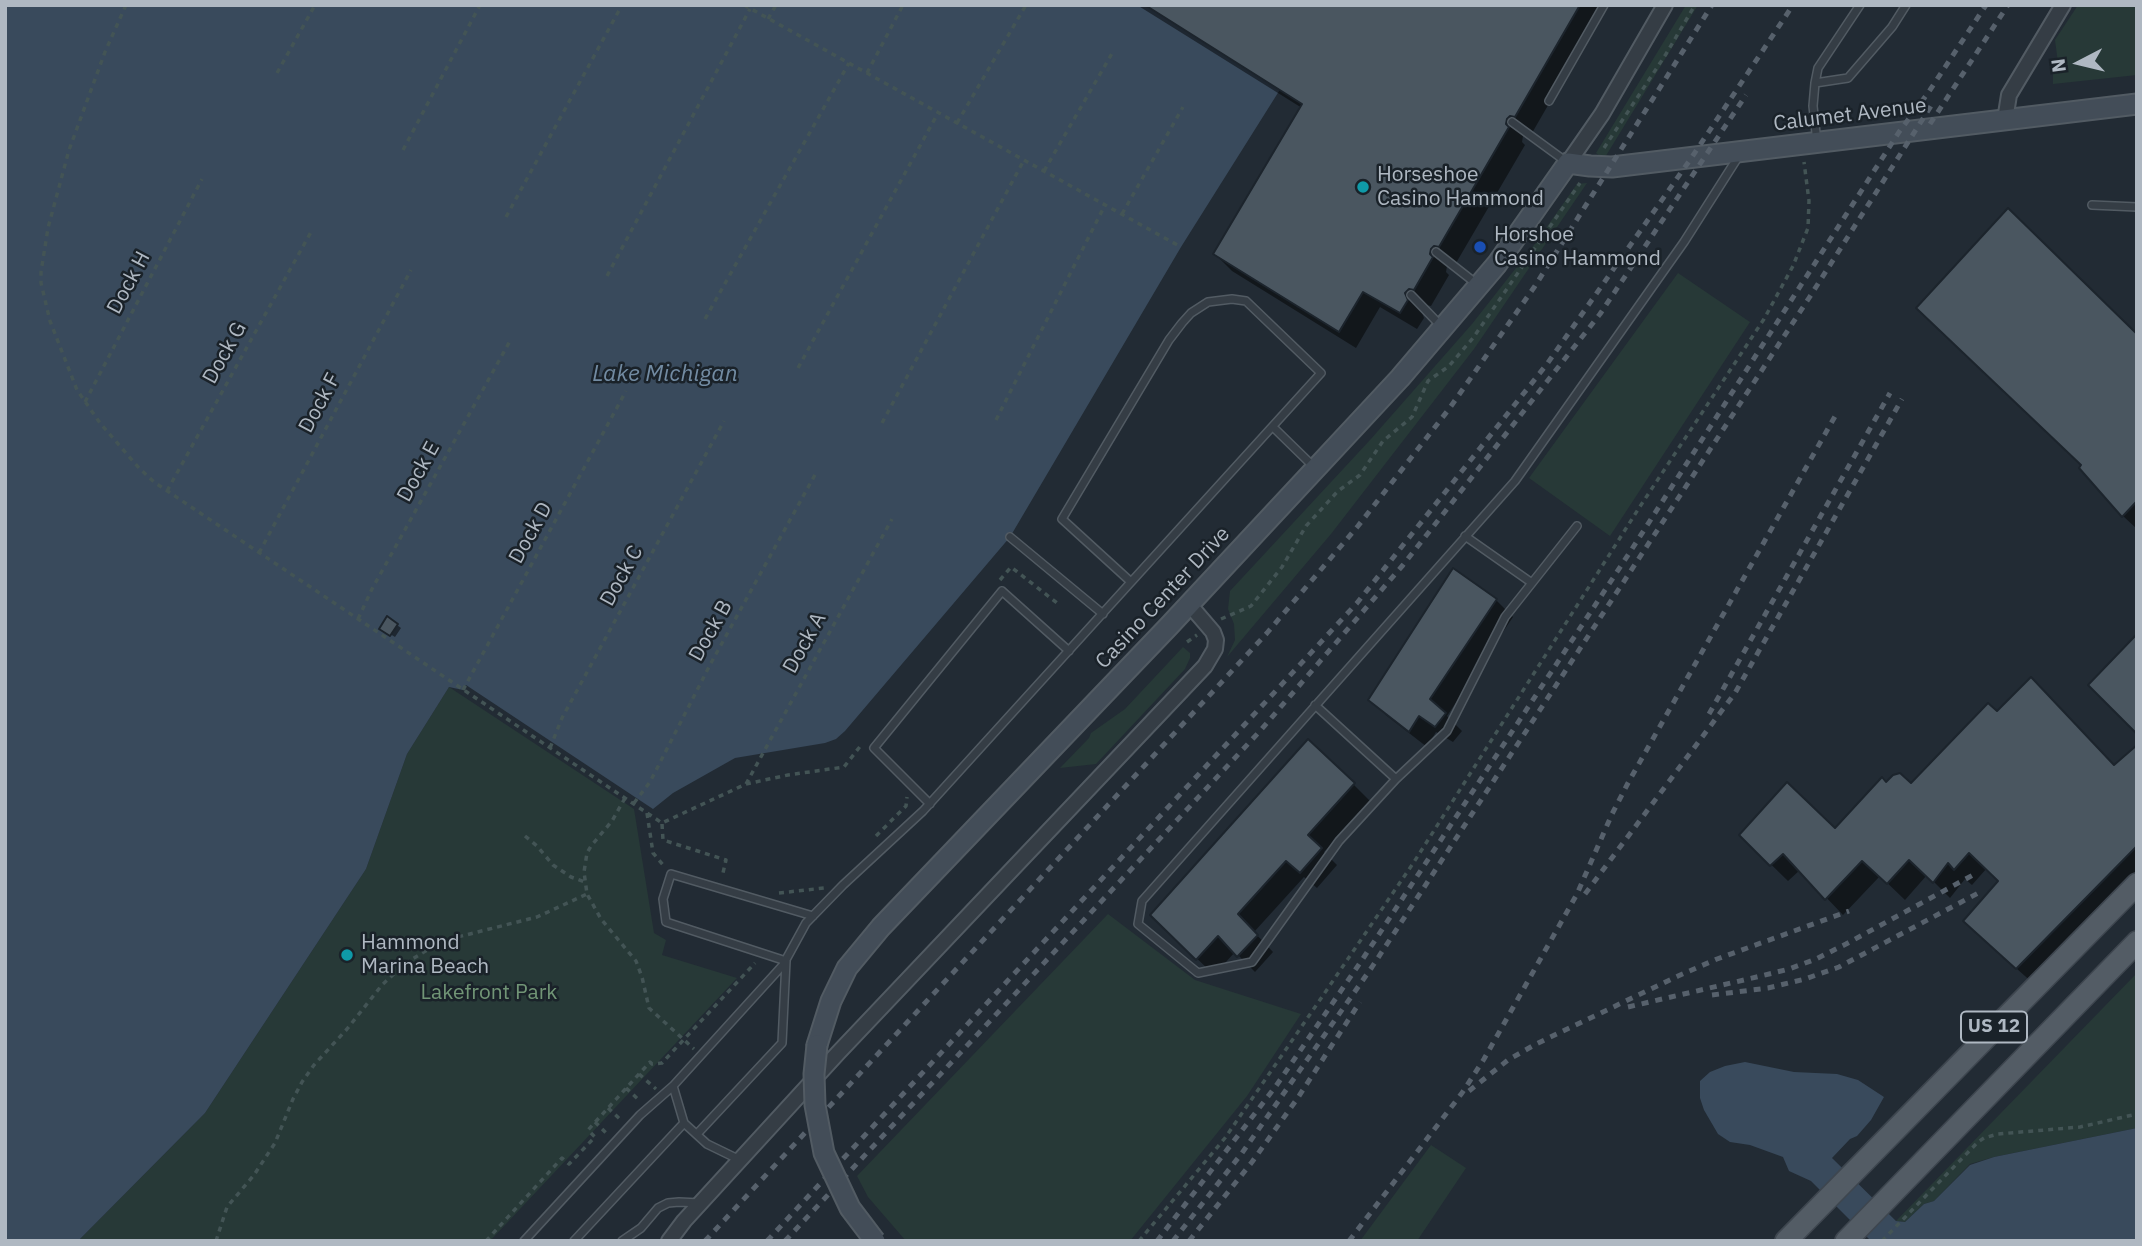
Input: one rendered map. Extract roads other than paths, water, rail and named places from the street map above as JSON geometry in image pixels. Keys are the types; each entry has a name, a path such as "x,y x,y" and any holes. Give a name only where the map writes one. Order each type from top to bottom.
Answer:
{"main road":[{"name":"US 12","path":"1786,1241 2137,884"},
{"name":"US 12","path":"1850,1237 2137,942"}],"street":[{"name":"Casino Center Drive","path":"875,1241 850,1208 824,1153 815,1105 817,1045 831,1001 847,968 881,927 1400,378 1497,264 1602,114 1665,5"},
{"path":"2005,120 2008,95 2063,5"},
{"name":"Calumet Avenue","path":"1569,163 1612,167 2137,104"},
{"path":"668,1241 948,936 1205,666 1216,640 1213,632 1189,604"}],"lane":[{"path":"1549,101 1604,5"},
{"path":"1809,143 1818,68 1860,5"},
{"path":"1815,83 1848,78 1892,27 1906,5"},
{"path":"1512,122 1569,163"},
{"path":"1577,526 1505,618 1447,731 1395,779 1339,841 1252,962 1198,973 1138,924 1142,901 1515,481 1684,242 1742,151"},
{"path":"2092,205 2137,207"},
{"path":"1436,252 1479,285"},
{"path":"1411,296 1443,327"},
{"path":"524,1241 615,1141 673,1086 786,961 806,923 930,804 1321,373 1245,301 1220,300 1200,306 1182,323 1169,340 1062,519 1131,582"},
{"path":"1273,426 1315,468"},
{"path":"1465,536 1532,583"},
{"path":"1010,537 1102,614"},
{"path":"930,804 874,748 1002,591 1069,651"},
{"path":"1315,705 1395,779"},
{"path":"786,961 666,922 663,899 671,874 813,916"},
{"path":"697,1134 782,1043 786,961"},
{"path":"673,1086 684,1122 720,1151 740,1160"},
{"path":"574,1241 684,1122"},
{"path":"622,1241 668,1203 701,1203"},
{"path":"635,1241 641,1228"}],"water":[{"name":"Lake Michigan","path":"5,5 1327,5 1281,88 1181,247 1010,537 845,731 836,739 825,743 735,758 673,793 653,809 466,685 463,690 449,687 407,754 366,869 205,1113 78,1241 5,1241"},
{"path":"1745,1062 1794,1072 1837,1074 1858,1080 1884,1097 1871,1120 1832,1158 1896,1221 1905,1222 1924,1204 1934,1201 1970,1165 1994,1157 2137,1128 2137,1241 1871,1241 1811,1181 1789,1171 1783,1157 1750,1145 1730,1142 1718,1134 1704,1110 1700,1098 1700,1081 1710,1072"}],"railway":[{"path":"705,1241 1267,633 1358,526 1449,409 1535,286 1712,5"},
{"path":"767,1241 1357,603 1547,364 1692,157 1793,5"},
{"path":"1157,1241 1276,1086 1364,957 1630,552 1899,132 1986,5"},
{"path":"1930,124 2008,5"},
{"path":"785,1241 1260,731 1403,565 1600,314 1746,95"},
{"path":"1173,1241 1242,1153 1372,967 1809,298 1931,106"},
{"path":"1709,714 1890,393"},
{"path":"1585,894 1735,693 1902,399"},
{"path":"1349,1241 1462,1093 1484,1059 1577,894 1628,783 1838,411"},
{"path":"1628,1007 1789,969 1816,959 1973,875"},
{"path":"1712,995 1768,988 1839,967 1982,891"},
{"path":"1469,1091 1508,1060 1536,1044 1678,976 1849,911"},
{"path":"1189,1241 1252,1162 1360,1002"}],"place":[{"name":"Horseshoe Casino Hammond","path":"1363,187"},
{"name":"Horshoe Casino Hammond","path":"1480,247"},
{"name":"Hammond Marina Beach","path":"347,955"}],"park label":[{"name":"Lakefront Park","path":"489,993"}]}
